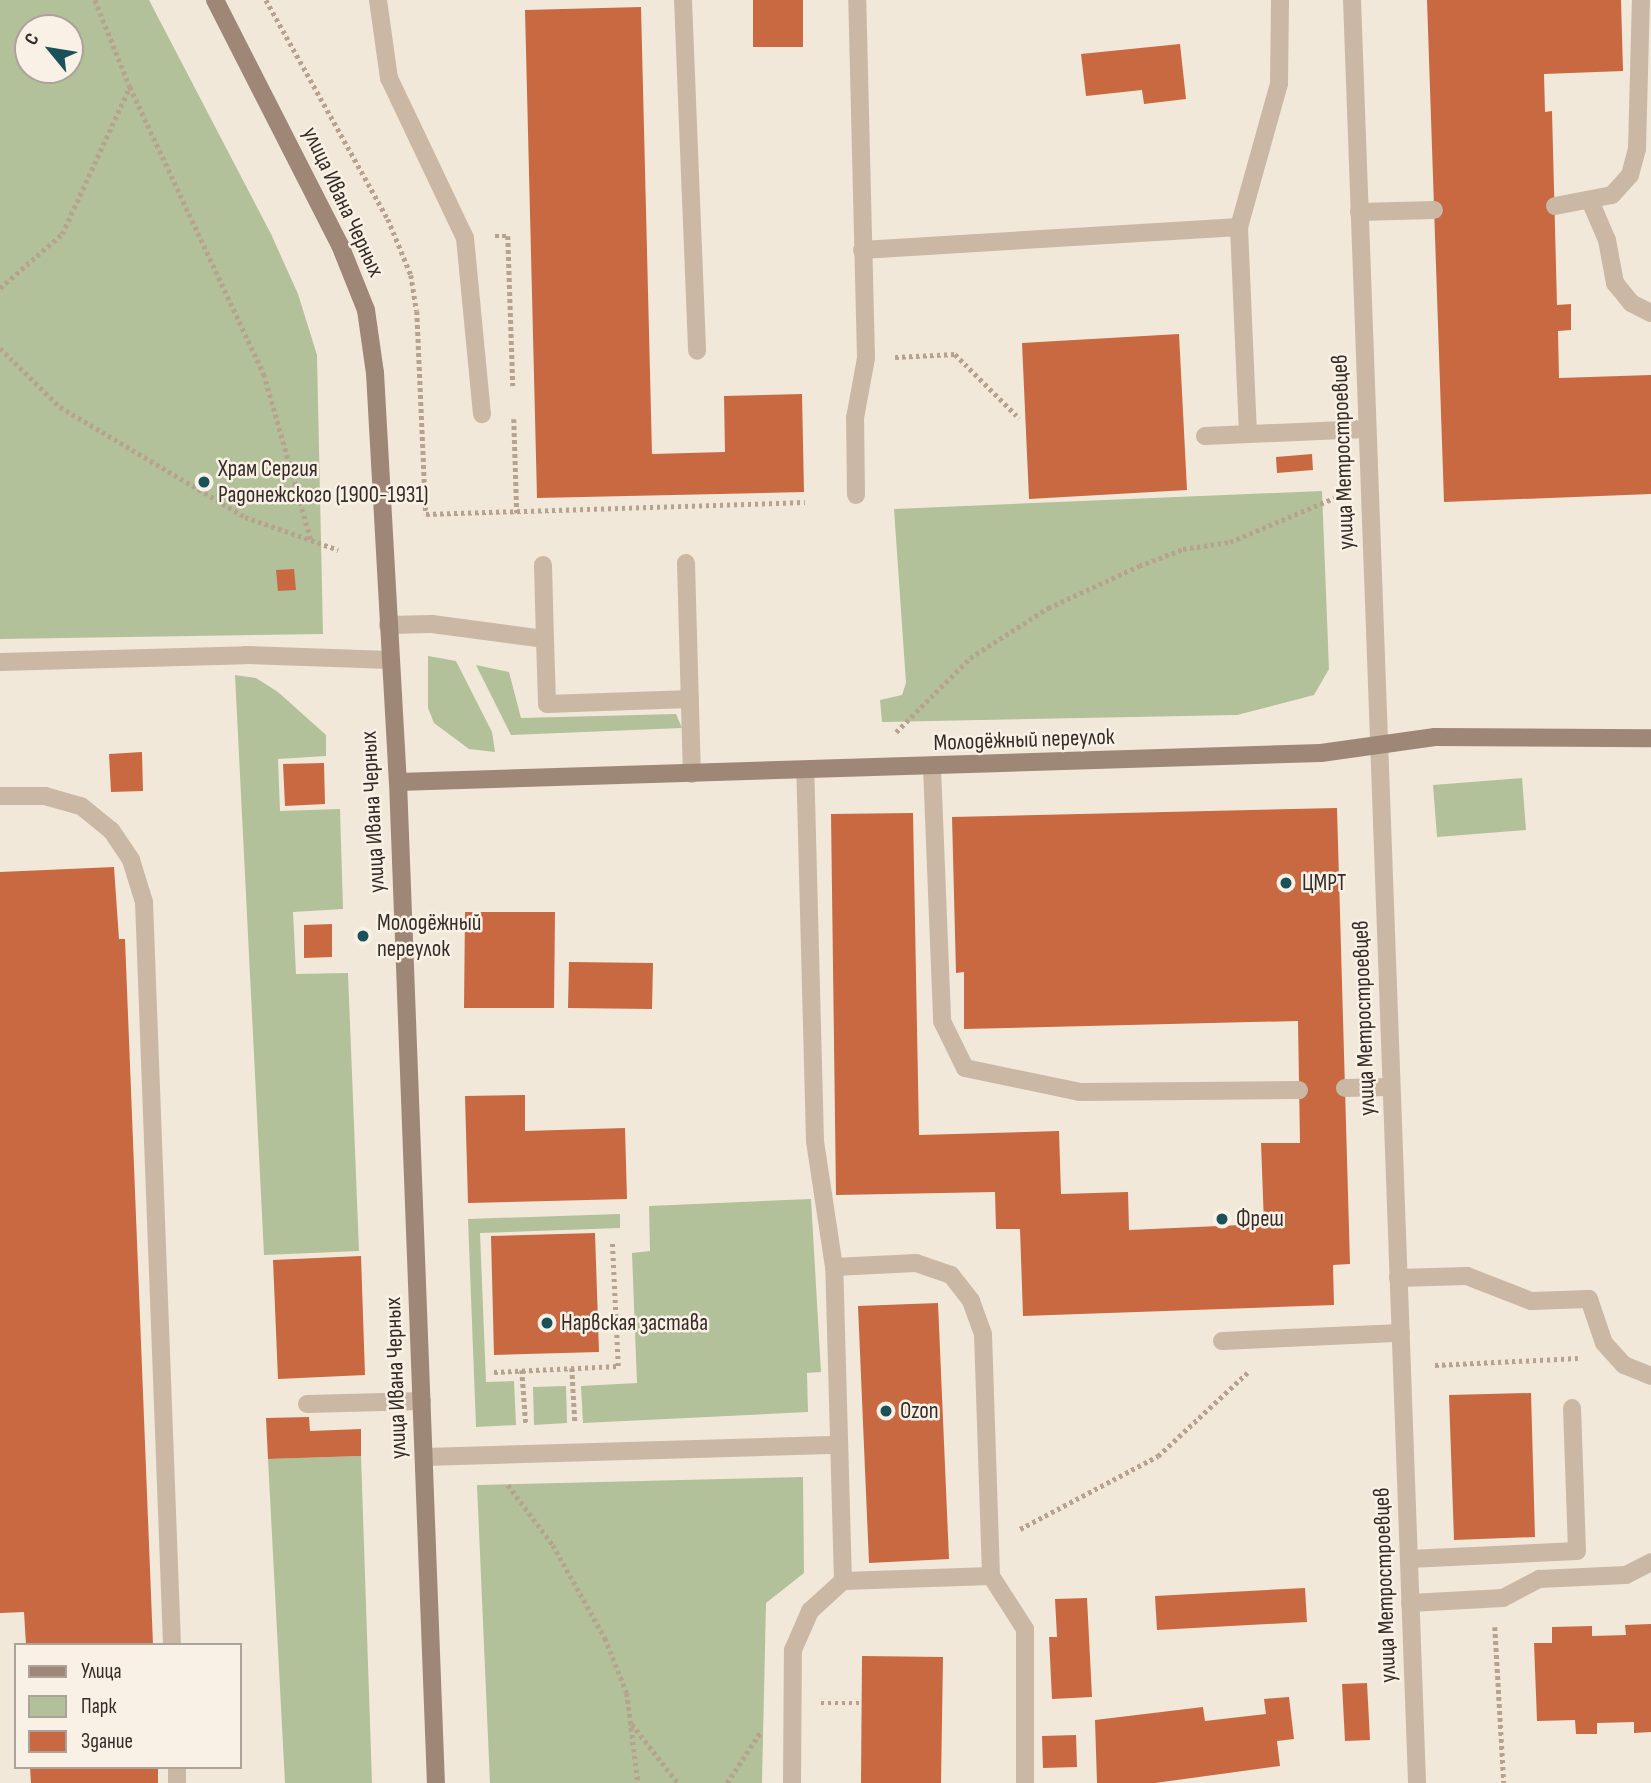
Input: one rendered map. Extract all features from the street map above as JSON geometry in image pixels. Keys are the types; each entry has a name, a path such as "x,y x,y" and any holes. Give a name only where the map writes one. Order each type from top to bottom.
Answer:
{"main road":[{"name":"улица Ивана Черных","path":"215,0 340,245 366,310 375,373 398,782 436,1783"},
{"name":"Молодёжный переулок","path":"398,782 932,768 1321,753 1377,743 1435,737 1651,738"}],"street":[{"path":"378,0 389,78 465,238 482,414"},
{"path":"683,0 697,351"},
{"path":"856,495 855,418 866,358 857,0"},
{"path":"1248,434 1239,227 1279,84 1280,0"},
{"name":"улица Метростроевцев","path":"1352,0 1417,1783"},
{"path":"1555,206 1591,203 1612,195 1630,175 1637,149 1641,0"},
{"path":"1591,203 1607,240 1615,283 1631,303 1651,313"},
{"path":"1359,212 1434,210"},
{"path":"862,250 1239,227"},
{"path":"1205,436 1366,429"},
{"path":"686,564 692,774"},
{"path":"543,565 547,704 690,699"},
{"path":"388,625 432,624 545,639"},
{"path":"0,662 246,655 390,660"},
{"path":"932,768 942,1021 964,1068 1080,1092 1299,1090"},
{"path":"806,771 815,1141 834,1267 843,1581"},
{"path":"0,796 45,796 81,806 111,830 131,860 144,902 172,1643"},
{"path":"1345,1088 1390,1087"},
{"path":"834,1267 916,1263 951,1275 971,1301 983,1334 991,1576 1025,1629 1025,1783"},
{"path":"1398,1278 1467,1276 1531,1301 1589,1299 1604,1343 1624,1365 1651,1376"},
{"path":"1222,1341 1401,1333"},
{"path":"307,1404 422,1401"},
{"path":"1409,1559 1577,1551 1572,1408"},
{"path":"424,1457 839,1444"},
{"path":"1410,1604 1503,1598 1539,1579 1626,1575 1651,1562"},
{"path":"792,1783 793,1650 810,1611 843,1581 991,1576"}],"path":[{"path":"95,0 130,87 264,374 311,540"},
{"path":"0,288 62,234 130,87"},
{"path":"0,348 60,407 245,517 338,550"},
{"path":"866,358 956,354 1019,418"},
{"path":"896,732 970,659 1048,608 1139,566 1184,549 1230,542 1334,498"},
{"path":"426,514 805,502"},
{"path":"494,1372 618,1366 612,1240"},
{"path":"990,1542 1045,1519 1157,1455 1216,1406 1280,1338"},
{"path":"1435,1365 1588,1358 1604,1343"},
{"path":"572,1368 575,1430"},
{"path":"522,1370 526,1432"},
{"path":"468,1455 499,1474 553,1545 606,1638 627,1693 638,1783"},
{"path":"1495,1624 1504,1783"},
{"path":"727,1783 744,1750 792,1703 862,1703"},
{"path":"632,1723 678,1783"}],"green space":[{"path":"0,0 149,0 271,234 298,294 317,355 323,634 0,639"},
{"path":"1322,491 1329,669 1314,695 1237,715 882,722 880,700 902,695 906,683 894,509"},
{"path":"428,656 456,661 492,732 495,752 469,749 434,723 428,708"},
{"path":"476,665 509,672 521,718 676,714 682,728 511,735"},
{"path":"235,675 256,678 278,692 326,735 326,756 278,759 280,811 340,809 343,909 293,912 296,974 348,973 359,1251 264,1255"},
{"path":"1522,778 1526,830 1437,837 1433,785"},
{"path":"811,1199 821,1372 807,1373 808,1412 583,1423 581,1386 637,1383 632,1253 650,1251 649,1206"},
{"path":"620,1214 620,1228 480,1233 486,1382 514,1381 516,1425 476,1427 468,1219"},
{"path":"566,1386 567,1423 534,1425 533,1387"},
{"path":"361,1456 372,1783 285,1783 268,1459"},
{"path":"803,1477 804,1573 766,1603 762,1783 490,1783 477,1485"}],"building":[{"path":"753,0 803,0 803,47 753,47"},
{"path":"1427,0 1621,0 1623,71 1544,74 1545,112 1552,111 1557,305 1571,304 1571,330 1558,331 1559,378 1651,375 1651,494 1444,502"},
{"path":"641,7 652,454 725,452 724,396 802,394 804,492 537,498 525,10"},
{"path":"1180,44 1186,99 1144,104 1142,90 1086,96 1081,54"},
{"path":"1179,334 1187,490 1029,499 1022,343"},
{"path":"1312,454 1313,470 1277,473 1276,457"},
{"path":"294,569 296,590 278,591 276,570"},
{"path":"142,752 143,791 111,792 109,754"},
{"path":"324,763 325,804 285,806 283,764"},
{"path":"1337,808 1350,1264 1333,1265 1334,1305 1023,1316 1020,1229 996,1229 995,1192 836,1195 831,814 913,813 919,1135 1059,1131 1061,1194 1128,1192 1129,1230 1264,1224 1261,1143 1300,1143 1298,1021 964,1029 964,972 956,973 952,817"},
{"path":"114,867 119,939 125,939 153,1643 26,1643 24,1612 0,1613 0,872"},
{"path":"465,912 555,912 554,1008 464,1008"},
{"path":"332,924 332,957 304,958 304,925"},
{"path":"569,962 653,963 652,1009 568,1008"},
{"path":"525,1095 525,1131 625,1128 627,1199 468,1203 465,1096"},
{"path":"595,1233 599,1352 494,1355 491,1236"},
{"path":"361,1256 365,1375 278,1379 273,1260"},
{"path":"938,1303 949,1559 869,1563 858,1306"},
{"path":"1531,1393 1535,1537 1454,1540 1449,1395"},
{"path":"309,1417 310,1431 361,1429 361,1456 268,1459 266,1418"},
{"path":"1305,1588 1307,1622 1157,1630 1155,1596"},
{"path":"1087,1598 1092,1697 1052,1699 1049,1637 1057,1637 1055,1599"},
{"path":"1651,1624 1651,1732 1634,1733 1634,1722 1597,1723 1597,1734 1576,1734 1575,1720 1537,1721 1534,1643 1552,1643 1552,1627 1592,1626 1592,1636 1626,1635 1625,1625"},
{"path":"862,1656 943,1657 941,1783 861,1783"},
{"path":"1367,1683 1370,1740 1345,1741 1342,1684"},
{"path":"1289,1697 1294,1739 1277,1741 1280,1766 1155,1783 1097,1783 1095,1720 1203,1707 1205,1721 1266,1714 1264,1699"},
{"path":"1076,1735 1077,1767 1043,1768 1042,1736"},
{"path":"30,1769 158,1769 158,1783 31,1783"}],"place":[{"name":"Храм Сергия Радонежского (1900-1931)","path":"204,482"},
{"name":"ЦМРТ","path":"1286,883"},
{"name":"Молодёжный переулок","path":"363,936"},
{"name":"Фреш","path":"1222,1219"},
{"name":"Нарвская застава","path":"547,1323"},
{"name":"Ozon","path":"886,1411"}]}
